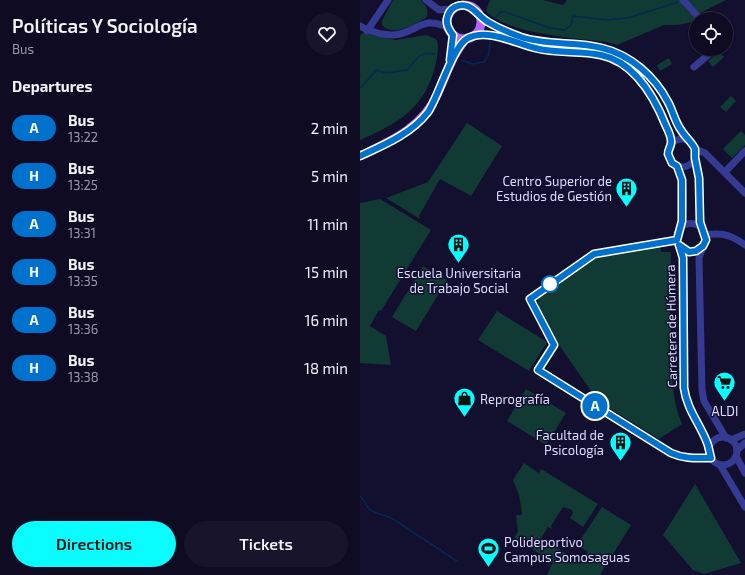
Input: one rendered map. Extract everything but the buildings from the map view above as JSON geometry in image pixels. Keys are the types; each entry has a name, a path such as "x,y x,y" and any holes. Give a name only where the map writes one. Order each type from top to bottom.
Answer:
{"main road":[{"path":"360,156 399,137 419,122 432,105 457,50 480,26 475,0"},
{"path":"471,36 460,38 453,35 447,27 447,19 459,5 466,5 477,12"},
{"path":"448,71 453,35"}],"street":[{"path":"426,0 439,10 459,5"},
{"path":"683,0 694,12"},
{"path":"367,31 378,16 385,1"},
{"path":"477,12 486,22 509,36 548,51 601,55 628,67 639,78 650,95 664,121 672,143"},
{"path":"378,16 377,20 379,28 387,34"},
{"path":"360,26 367,31 387,34 401,34 429,22 447,27"},
{"path":"471,36 509,36 552,43 602,48 631,60 649,75 663,93 680,129 695,149 705,153 745,193"},
{"path":"694,67 707,56"},
{"path":"688,140 678,139 672,143 668,154 672,163 677,166 689,165 695,158"},
{"path":"695,149 695,158 699,178 700,215 704,231 703,246 699,258 702,390 704,401 737,453 745,473"},
{"path":"724,172 745,151"},
{"path":"677,166 682,180 683,197 678,234 679,245 689,252 696,251 703,246"},
{"path":"680,228 691,223 704,231 730,235 745,245"},
{"name":"Carretera de Húmera","path":"679,245 683,258 685,400 690,413 705,438 709,449"},
{"path":"745,434 729,439 717,439 712,443 709,449 711,458 720,465 745,507"},
{"path":"720,465 726,465 733,462 737,453 745,443"}],"green space":[{"path":"393,0 421,0 426,6 426,18 404,29 387,29 382,25 382,21"},
{"path":"490,0 543,0 563,5 567,0 726,0 702,12 689,12 689,23 678,25 664,25 617,45 607,42 543,34 526,30 496,19 486,11"},
{"path":"362,33 396,40 426,35 436,39 438,47 436,63 431,79 418,103 399,120 360,140 360,36"},
{"path":"714,56 724,57 713,67 708,61"},
{"path":"669,58 672,64 660,71 657,65"},
{"path":"731,96 736,101 726,112 720,107"},
{"path":"467,123 502,146 471,196 440,179 419,216 420,219 386,198 428,182"},
{"path":"741,131 745,135 745,145 732,158 723,149"},
{"path":"380,199 431,230 381,311 379,310 370,326 386,336 391,365 360,363 360,203"},
{"path":"660,247 661,252 671,252 670,314 672,379 676,406 682,424 659,439 598,401 557,342 538,304 538,299 599,255"},
{"path":"423,266 447,280 416,331 392,317"},
{"path":"497,311 547,342 529,371 478,340"},
{"path":"526,389 566,413 546,445 507,421"},
{"path":"524,463 539,473 541,469 598,504 583,527 570,518 573,513 572,510 563,507 551,526 552,529 548,527 541,538 581,563 588,552 577,545 602,507 631,525 600,575 547,575 553,562 514,538 518,531 516,515 521,515 522,513 519,495 513,480"},
{"path":"695,484 741,563 704,574 693,570 663,535"}],"waterway":[{"path":"496,17 501,12 505,12 550,28 565,30 571,25 573,16 606,20 628,18 678,2"},
{"path":"462,60 472,64 484,62 489,54 490,41"},
{"path":"360,88 377,70 386,73 407,70 421,55 429,53 435,54"},
{"path":"360,496 369,509 393,519 457,561"}],"bus line":[{"name":"A","path":"360,156 399,137 419,122 437,97 457,50 467,38 475,35 485,35 508,39 548,51 601,55 628,67 639,78 660,112 672,143 668,149 669,159 677,166 680,173 683,197 682,221 677,240 594,254 530,299 554,345 538,370 671,453 680,457 711,458 708,443 690,413 685,400 684,388 683,258 679,245 689,252 696,251 703,246 706,240 700,222 699,178 695,158 696,154 693,144 680,129 663,93 649,75 631,60 617,53 602,48 552,43 524,38 486,22 476,10 466,5 456,6 449,13 447,19 447,27 453,35 450,60"}],"place":[{"name":"Centro Superior de Estudios de Gestión","path":"627,208"},
{"name":"Escuela Universitaria de Trabajo Social","path":"459,264"},
{"name":"ALDI","path":"725,402"},
{"name":"Reprografía","path":"465,418"},
{"name":"Facultad de Psicología","path":"620,462"},
{"name":"Polideportivo Campus Somosaguas","path":"489,568"}]}
